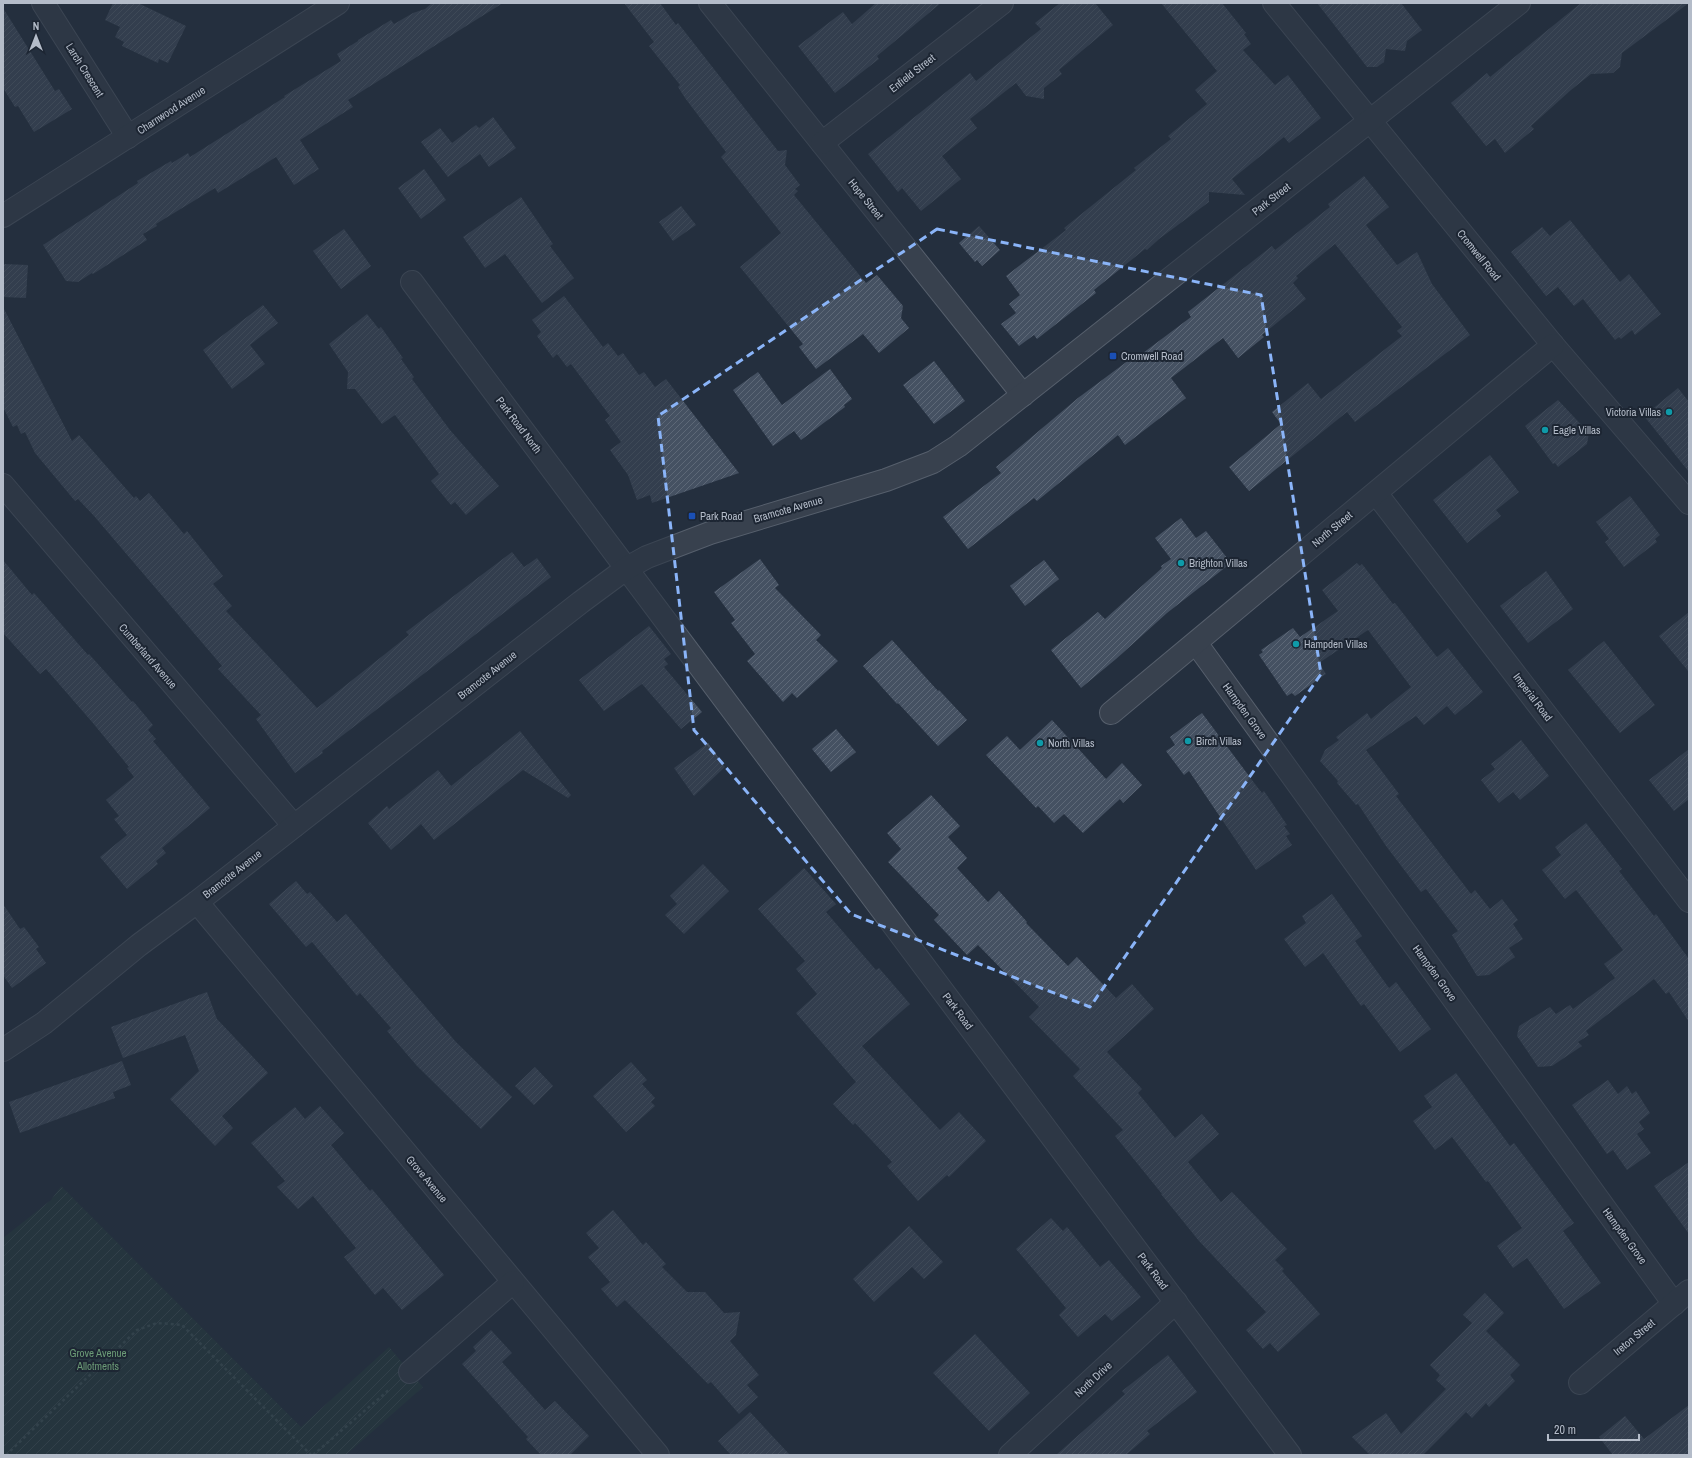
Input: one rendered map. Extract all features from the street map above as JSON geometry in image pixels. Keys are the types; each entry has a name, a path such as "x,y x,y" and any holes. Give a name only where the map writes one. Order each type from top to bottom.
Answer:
{"street":[{"name":"Larch Crescent","path":"43,3 128,137"},
{"name":"Charnwood Avenue","path":"3,216 338,3"},
{"name":"Hope Street","path":"710,3 1023,395"},
{"name":"Enfield Street","path":"822,143 1002,3"},
{"name":"Cromwell Road","path":"1274,3 1553,345 1689,503"},
{"name":"Park Street","path":"1023,395 1519,3"},
{"name":"Park Road North","path":"412,282 626,568"},
{"name":"North Street","path":"1112,713 1553,345"},
{"name":"Bramcote Avenue","path":"4,1048 44,1022 139,945 197,902 580,602 626,568 647,557 710,532 916,470 933,462 958,446 1023,395"},
{"name":"Cumberland Avenue","path":"3,485 294,826"},
{"name":"Imperial Road","path":"1376,493 1689,901"},
{"name":"Park Road","path":"626,568 1290,1455"},
{"name":"Hampden Grove","path":"1196,643 1681,1297"},
{"name":"Grove Avenue","path":"197,902 658,1455"},
{"path":"410,1372 513,1282"},
{"name":"Ireton Street","path":"1580,1383 1681,1297"},
{"name":"North Drive","path":"1010,1455 1176,1302"}],"path":[{"path":"6,1455 137,1330 158,1323 182,1325 312,1455 410,1372"}],"highlighted area":[{"path":"937,229 1261,295 1321,674 1090,1007 851,914 694,730 658,416"}],"green space":[{"name":"Grove Avenue Allotments","path":"61,1186 301,1427 389,1347 423,1387 346,1455 3,1455 3,1238 51,1200"}],"building":[{"path":"113,3 138,3 186,26 168,63 159,59 158,63 122,46 124,42 115,37 120,27 105,20"},
{"path":"432,3 503,3 348,100 353,107 300,140 319,169 294,185 276,157 218,193 215,188 156,224 157,226 143,234 147,240 93,274 92,273 78,282 66,281 43,245 138,183 137,181 188,153 190,157 341,61 337,54 358,40 391,20 394,24 413,13 425,9"},
{"path":"624,3 660,3 676,25 678,23 778,151 787,150 785,165 800,185 795,189 798,191 794,195 866,283 877,275 903,306 901,318 909,328 879,353 863,334 816,369 799,347 803,344 740,267 781,233 721,157 726,152 685,98 678,87 680,85 649,46 654,42"},
{"path":"876,3 941,3 877,56 879,59 835,93 798,46 843,12 852,24"},
{"path":"1060,3 1095,3 1113,25 1059,70 1062,74 1044,88 1044,99 1026,96 1016,83 970,119 977,128 942,156 961,179 921,211 902,188 898,192 868,154 970,73 976,81 1041,29 1035,23"},
{"path":"1161,3 1222,3 1246,33 1244,34 1251,44 1243,50 1275,85 1288,75 1321,118 1289,143 1284,137 1232,179 1245,195 1209,192 1209,202 1159,239 1147,250 1145,249 1094,290 1096,293 1037,339 1034,335 1019,346 1001,324 1016,313 1009,304 1020,295 1006,276 1066,230 1064,228 1136,170 1134,168 1171,139 1168,136 1207,104 1195,90 1217,71"},
{"path":"1317,3 1401,3 1422,30 1407,41 1405,51 1386,49 1384,62 1377,67 1367,67"},
{"path":"1581,3 1689,3 1622,53 1620,67 1613,73 1591,74 1571,90 1531,126 1534,129 1505,153 1495,139 1486,146 1451,103 1487,73 1490,77"},
{"path":"3,8 55,91 59,89 72,109 34,132 18,106 15,107 3,88"},
{"path":"493,117 516,148 489,167 480,154 448,177 421,142 440,128 452,143 476,125 479,128"},
{"path":"424,169 446,200 421,219 398,188"},
{"path":"1364,176 1389,207 1366,225 1397,265 1417,252 1432,284 1470,335 1355,422 1347,412 1249,491 1229,467 1281,424 1272,412 1308,383 1321,399 1402,336 1397,331 1402,327 1335,244 1296,276 1298,278 1293,283 1306,299 1262,335 1264,337 1238,358 1223,338 1171,378 1186,398 1125,445 1118,435 1037,501 1034,498 968,549 943,517 1001,473 996,467 1078,398 1129,360 1131,362 1191,317 1188,312 1272,246 1275,250 1330,207 1328,204"},
{"path":"521,197 553,244 550,246 574,278 542,303 505,254 485,268 463,237"},
{"path":"681,206 696,225 673,241 659,222"},
{"path":"1570,220 1620,282 1629,274 1661,314 1635,335 1632,330 1621,339 1619,337 1615,340 1583,299 1574,306 1558,287 1546,296 1511,252 1542,227 1550,236"},
{"path":"979,226 1000,250 982,266 977,260 975,262 959,243"},
{"path":"344,229 371,266 341,289 313,251"},
{"path":"3,264 28,265 26,298 3,297"},
{"path":"564,296 603,347 608,343 618,356 623,353 639,375 644,372 655,387 666,379 739,473 652,503 650,495 637,500 628,475 610,450 621,442 605,420 610,416 571,364 567,367 557,354 553,358 537,336 541,332 532,320"},
{"path":"263,305 278,323 250,345 265,364 232,389 203,350"},
{"path":"3,307 72,441 79,435 134,498 136,496 140,501 149,493 184,534 187,531 223,576 213,584 232,606 226,611 317,708 409,635 406,632 512,552 524,567 537,558 551,577 295,773 256,719 261,715 218,669 222,666 94,516 78,499 75,501 35,453 25,432 21,434 17,425 13,427 3,407"},
{"path":"367,314 379,329 381,327 403,358 401,359 414,377 412,379 450,430 499,486 466,515 455,502 451,505 431,481 439,474 395,415 382,424 355,389 347,389 348,372 329,344"},
{"path":"934,361 965,401 934,424 903,385"},
{"path":"830,369 852,399 844,405 845,407 801,440 794,431 773,446 733,390 758,372 782,405"},
{"name":"Victoria Villas","path":"1678,388 1689,402 1689,472 1644,416"},
{"path":"1558,400 1589,433 1587,444 1558,467 1555,463 1553,464 1525,426"},
{"path":"1490,455 1519,492 1496,510 1501,516 1467,543 1433,500"},
{"path":"1630,496 1660,535 1655,539 1657,542 1624,567 1605,542 1609,539 1596,522"},
{"path":"1181,518 1196,538 1206,531 1231,563 1167,613 1081,688 1051,650 1098,612 1105,619 1162,568 1161,566 1171,559 1155,538"},
{"path":"760,559 779,585 775,588 821,635 816,640 838,661 797,698 792,693 783,702 747,661 755,654 731,623 735,620 714,592"},
{"path":"3,560 32,595 34,593 88,655 89,654 132,702 133,701 153,725 148,730 156,739 153,741 210,808 162,848 166,853 156,861 158,864 127,889 100,857 127,835 114,819 119,816 106,800 134,777 127,768 129,767 46,669 40,674 3,633"},
{"path":"1044,560 1059,579 1025,606 1010,586"},
{"path":"1357,563 1360,566 1362,564 1393,604 1395,603 1437,657 1448,648 1483,692 1455,715 1447,706 1424,725 1416,716 1366,750 1399,794 1396,796 1471,894 1475,890 1490,909 1502,899 1518,920 1513,924 1523,939 1509,948 1515,957 1489,975 1477,976 1452,935 1458,931 1426,889 1421,892 1386,846 1358,804 1356,805 1337,783 1338,781 1320,761 1325,750 1339,740 1336,737 1367,713 1371,719 1411,687 1368,630 1319,663 1326,674 1295,696 1292,693 1287,696 1259,655 1263,652 1261,650 1293,628 1300,637 1338,611 1322,590"},
{"path":"1546,571 1573,609 1528,643 1500,606"},
{"path":"1689,612 1689,672 1659,636"},
{"path":"649,626 671,654 664,659 668,664 664,667 702,712 681,729 642,684 604,711 579,680"},
{"path":"892,640 938,691 939,690 967,720 938,746 863,666"},
{"path":"1604,641 1655,705 1620,733 1568,670"},
{"path":"1202,713 1262,793 1264,791 1287,825 1284,826 1290,834 1286,836 1292,845 1256,870 1189,771 1184,775 1166,751 1175,745 1170,737"},
{"path":"1052,720 1106,779 1122,763 1142,785 1123,803 1120,799 1083,833 1064,814 1054,823 1038,806 1036,808 986,755 1007,736 1020,750"},
{"path":"836,729 856,752 831,772 812,749"},
{"path":"520,731 571,795 568,798 523,770 434,840 421,824 391,850 368,823 387,806 389,809 438,770 451,786"},
{"path":"1521,740 1549,776 1520,800 1513,792 1499,803 1481,780 1495,769 1491,764"},
{"path":"708,743 725,767 694,796 674,768"},
{"path":"1689,749 1689,799 1674,811 1649,780"},
{"path":"931,795 960,826 948,837 967,858 957,868 988,902 999,891 1027,922 1026,923 1068,966 1077,957 1116,998 1132,984 1154,1009 1107,1052 1142,1089 1138,1093 1175,1138 1202,1114 1219,1134 1188,1162 1221,1202 1232,1192 1287,1249 1275,1260 1284,1269 1282,1271 1320,1314 1278,1352 1270,1343 1263,1349 1246,1330 1266,1312 1199,1241 1161,1194 1115,1136 1123,1130 1073,1076 1080,1069 1029,1017 1039,1007 978,945 967,955 934,920 939,915 888,862 901,849 887,833"},
{"path":"1586,823 1622,869 1619,871 1654,916 1656,914 1689,959 1689,1022 1669,992 1666,994 1654,979 1586,1031 1589,1035 1578,1042 1582,1046 1552,1066 1538,1067 1517,1036 1519,1026 1550,1007 1556,1014 1570,1005 1573,1009 1615,978 1604,964 1623,950 1576,890 1565,899 1542,870 1561,855 1555,847"},
{"path":"703,864 729,891 684,934 665,915 677,904 670,896"},
{"path":"804,868 836,904 826,912 876,970 879,968 910,1004 862,1046 940,1130 959,1112 986,1141 949,1177 947,1175 918,1201 887,1166 892,1162 855,1123 853,1125 833,1104 856,1082 796,1013 817,994 796,969 805,961 758,909"},
{"path":"296,881 307,894 310,892 337,922 346,914 456,1042 512,1097 481,1129 417,1066 387,1031 391,1028 360,993 357,996 312,942 306,947 269,904"},
{"path":"1332,894 1362,936 1355,941 1389,988 1396,982 1431,1029 1400,1052 1364,1004 1361,1006 1323,953 1305,967 1284,939 1306,923 1302,916"},
{"path":"3,904 20,929 24,927 39,947 36,949 46,963 12,988 3,975"},
{"path":"207,992 217,1019 268,1073 222,1116 233,1128 215,1146 170,1099 199,1071 185,1035 123,1058 111,1027"},
{"path":"122,1061 131,1085 113,1092 115,1098 20,1133 9,1102"},
{"path":"631,1062 647,1080 642,1084 655,1098 651,1102 655,1106 626,1132 593,1096"},
{"path":"535,1067 553,1086 534,1105 515,1086"},
{"path":"1456,1073 1510,1146 1514,1143 1574,1223 1563,1231 1601,1283 1564,1309 1527,1258 1513,1268 1497,1246 1522,1228 1488,1181 1486,1182 1452,1137 1435,1150 1413,1121 1432,1107 1424,1096"},
{"path":"1608,1080 1618,1094 1627,1086 1632,1094 1636,1091 1650,1113 1639,1122 1644,1129 1637,1134 1651,1153 1627,1170 1613,1150 1607,1154 1572,1105"},
{"path":"320,1106 344,1133 331,1145 370,1191 372,1189 444,1275 402,1310 383,1288 375,1295 344,1257 356,1248 313,1196 298,1209 277,1187 285,1181 251,1143 295,1107 305,1119"},
{"path":"1689,1162 1689,1234 1654,1186"},
{"path":"613,1210 643,1245 646,1242 666,1264 662,1267 687,1292 705,1292 724,1313 740,1312 736,1335 730,1341 759,1375 747,1385 758,1397 739,1414 711,1382 708,1384 625,1300 617,1307 601,1289 610,1282 588,1257 599,1248 586,1233"},
{"path":"1051,1218 1063,1231 1067,1227 1100,1267 1109,1260 1141,1297 1112,1321 1105,1314 1078,1337 1059,1315 1066,1308 1016,1249"},
{"path":"909,1226 943,1262 924,1279 912,1267 874,1302 853,1279"},
{"path":"1485,1293 1504,1313 1486,1331 1520,1365 1510,1375 1515,1381 1489,1407 1486,1403 1472,1418 1466,1412 1423,1455 1370,1455 1352,1437 1386,1413 1401,1434 1446,1389 1436,1380 1440,1375 1430,1365 1472,1323 1463,1315"},
{"path":"491,1330 512,1353 502,1362 545,1410 555,1401 589,1436 570,1455 541,1455 526,1439 528,1437 462,1364 476,1351 473,1347"},
{"path":"975,1334 1030,1393 989,1431 933,1373"},
{"path":"1168,1355 1197,1392 1147,1431 1150,1434 1126,1455 1056,1455 1125,1394 1122,1391"},
{"path":"1689,1405 1689,1455 1613,1455 1599,1437 1625,1416 1644,1439"},
{"path":"750,1412 790,1455 731,1455 718,1441"}],"place":[{"name":"Cromwell Road","path":"1113,356"},
{"name":"Victoria Villas","path":"1669,412"},
{"name":"Eagle Villas","path":"1545,430"},
{"name":"Park Road","path":"692,516"},
{"name":"Brighton Villas","path":"1181,563"},
{"name":"Hampden Villas","path":"1296,644"},
{"name":"Birch Villas","path":"1188,741"},
{"name":"North Villas","path":"1040,743"}]}
